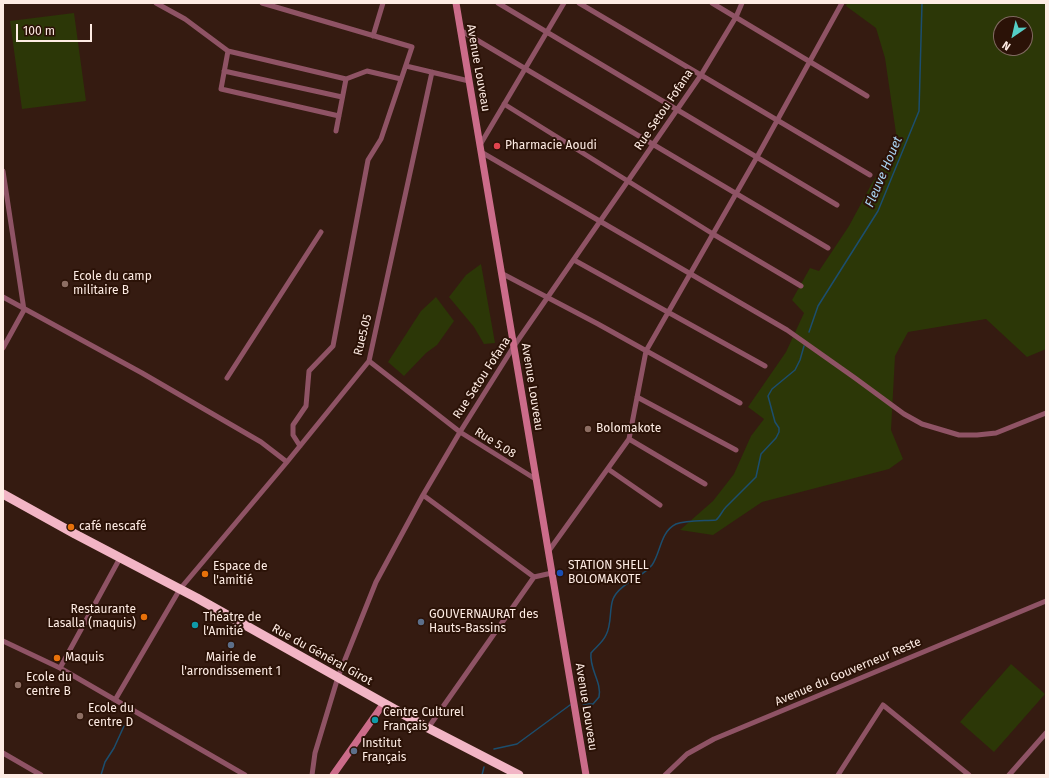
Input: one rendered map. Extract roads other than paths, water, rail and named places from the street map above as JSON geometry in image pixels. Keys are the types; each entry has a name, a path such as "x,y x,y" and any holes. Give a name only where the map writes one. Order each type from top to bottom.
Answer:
{"highway":[{"name":"Rue du Général Girot","path":"3,494 180,589 482,757"},
{"path":"482,757 509,775"},
{"path":"482,757 498,763 519,775"}],"main road":[{"name":"Avenue Louveau","path":"456,3 586,775"},
{"path":"333,775 384,703"}],"street":[{"path":"156,3 185,19 228,51 346,78 367,71 402,79"},
{"path":"262,3 412,47 381,139 368,160 333,346 309,371 306,406 293,425 293,435 300,446"},
{"path":"373,36 383,3"},
{"path":"498,3 836,205"},
{"path":"564,3 504,104 480,148 600,221 787,330 856,378 904,414 922,424 959,435 977,435 996,433 1046,413"},
{"path":"579,3 870,175"},
{"path":"712,3 867,96"},
{"name":"Rue Setou Fofana","path":"312,775 315,753 338,677 376,582 423,495 460,432 514,346 701,75 736,17 742,3"},
{"path":"548,552 629,439 646,351 757,157 842,3"},
{"path":"460,30 828,248"},
{"path":"228,51 222,89 338,116"},
{"path":"406,66 469,81"},
{"path":"224,71 342,97"},
{"name":"Rue5.05","path":"115,700 180,589 287,462 368,361 432,72"},
{"path":"336,131 346,78"},
{"path":"504,104 713,234 801,286"},
{"path":"3,171 24,310 3,348"},
{"path":"227,378 321,232"},
{"path":"574,260 765,366"},
{"path":"502,273 740,403"},
{"path":"3,297 24,310 142,373 261,442 287,462"},
{"name":"Rue 5.08","path":"368,361 460,432 537,480"},
{"path":"637,397 736,450"},
{"path":"629,439 705,484"},
{"path":"608,470 660,505"},
{"path":"423,495 534,577"},
{"path":"60,668 120,558"},
{"path":"428,728 534,577 552,573"},
{"name":"Avenue du Gouverneur Reste","path":"665,775 687,754 714,739 1046,601"},
{"path":"3,642 60,668 244,775"},
{"path":"838,775 883,705 969,775"},
{"path":"1009,775 1046,733"},
{"path":"3,761 5,754 41,775"}],"waterway":[{"name":"Fleuve Houet","path":"809,332 818,306 878,211 919,111 922,3"},
{"name":"Fleuve Houet","path":"583,704 593,704 599,697 599,686 592,665 591,653 605,638 608,631 612,603 616,593 648,570 655,560 664,537 671,528 676,524 685,522 716,520 726,507 756,477 761,454 776,438 779,432 768,396 772,389 795,370 804,346"},
{"name":"Fleuve Houet","path":"494,749 517,744 570,705"},
{"path":"101,775 105,762 114,748 124,726"},
{"name":"Fleuve Houet","path":"482,775 484,767"}],"place":[{"name":"Pharmacie Aoudi","path":"497,146"},
{"name":"Ecole du camp militaire B","path":"65,284"},
{"name":"Bolomakote","path":"588,429"},
{"name":"café nescafé","path":"71,527"},
{"name":"STATION SHELL BOLOMAKOTE","path":"560,573"},
{"name":"Espace de l'amitié","path":"205,574"},
{"name":"Restaurante Lasalla (maquis)","path":"144,617"},
{"name":"GOUVERNAURAT des Hauts-Bassins","path":"421,622"},
{"name":"Théatre de l'Amitié","path":"195,625"},
{"name":"Mairie de l'arrondissement 1","path":"231,645"},
{"name":"Maquis","path":"57,658"},
{"name":"Ecole du centre B","path":"18,685"},
{"name":"Ecole du centre D","path":"80,716"},
{"name":"Centre Culturel Français","path":"375,720"},
{"name":"Institut Français","path":"354,751"}]}
